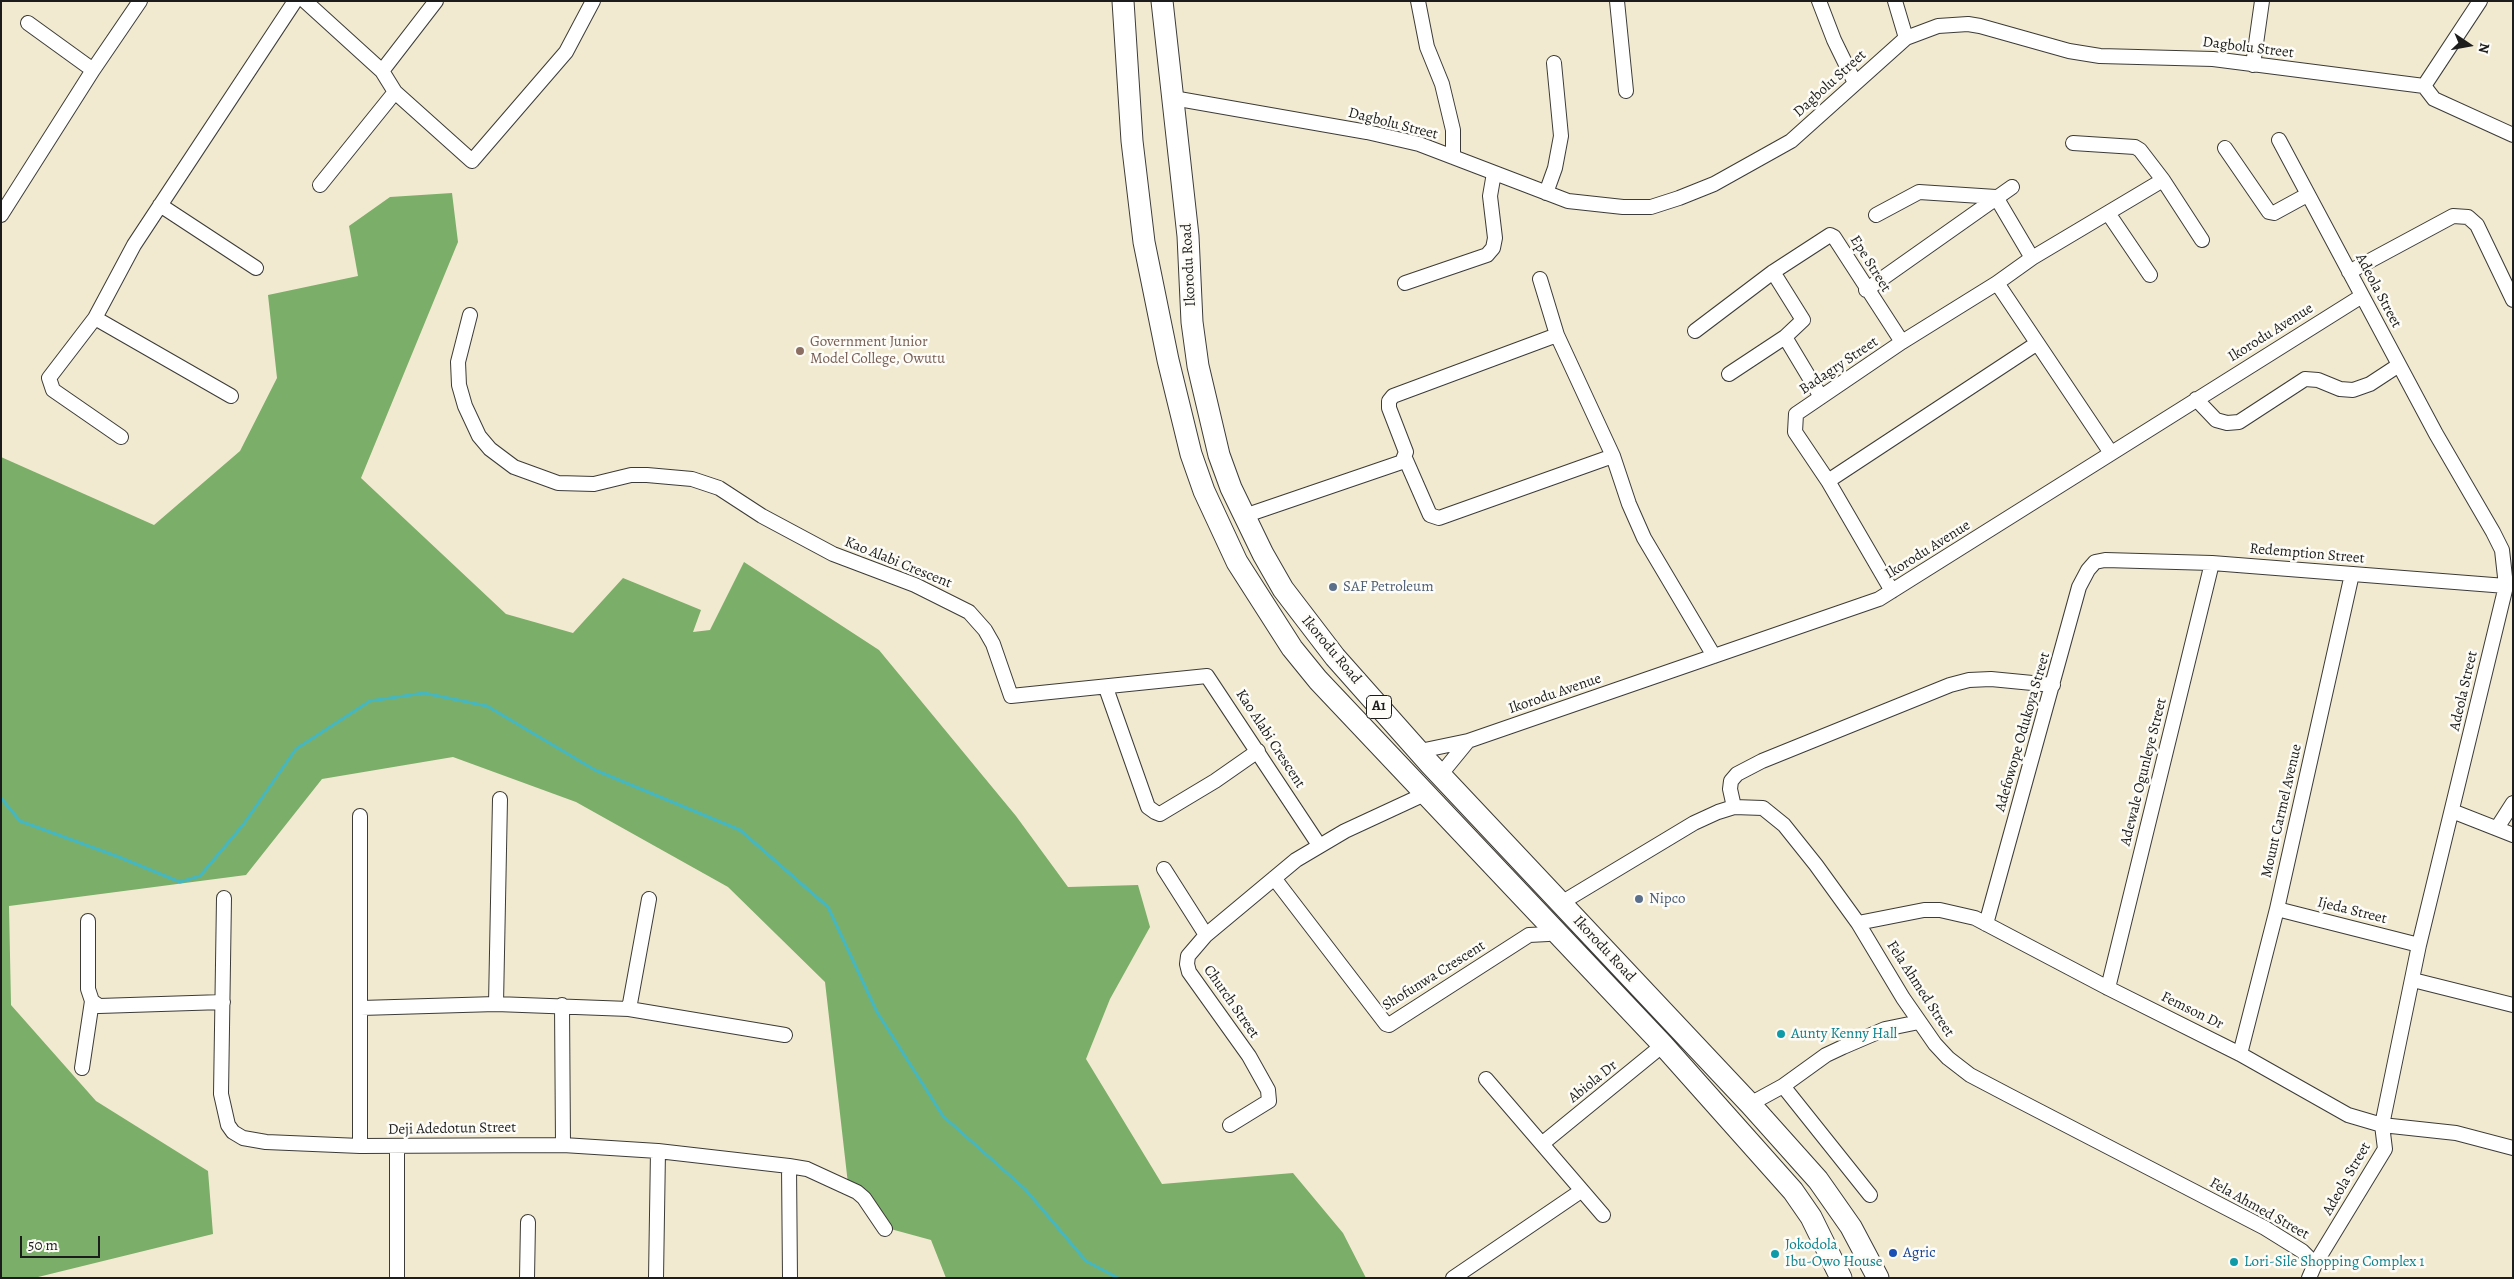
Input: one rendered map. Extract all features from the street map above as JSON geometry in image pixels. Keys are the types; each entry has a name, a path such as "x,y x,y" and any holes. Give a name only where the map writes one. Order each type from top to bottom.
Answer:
{"highway":[{"name":"Ikorodu Road","path":"1123,1 1132,141 1144,242 1180,412 1191,454 1204,491 1237,562 1292,648 1318,680 1663,1045 1793,1191 1810,1217 1841,1278"},
{"name":"Ikorodu Road","path":"1162,1 1188,236 1192,322 1198,366 1219,455 1244,516 1283,589 1334,657 1750,1104 1837,1204 1878,1278"}],"street":[{"path":"1,215 93,70 140,1"},
{"path":"121,437 52,390 49,385 49,378 95,318 134,245 295,1"},
{"path":"305,1 382,71 395,92 472,160 566,52 580,30 592,1"},
{"path":"382,71 436,1"},
{"path":"1418,1 1427,47 1442,84 1453,130 1453,158"},
{"path":"1617,1 1626,91"},
{"path":"1820,1 1834,40 1854,83"},
{"path":"1895,1 1906,38"},
{"path":"2253,65 2262,1"},
{"path":"2480,1 2424,86 2434,99 2513,135"},
{"path":"28,23 93,70"},
{"name":"Dagbolu Street","path":"1173,98 1367,132 1419,144 1568,201 1622,207 1651,207 1714,184 1791,141 1906,38 1938,26 1968,24 2069,51 2100,56 2178,57 2424,86"},
{"path":"1546,194 1555,168 1561,136 1554,63"},
{"path":"320,185 395,92"},
{"name":"Adeola Street","path":"2279,140 2399,365 2507,550 2506,586 2419,944 2382,1125 2386,1144 2381,1159 2315,1264 2309,1278"},
{"path":"2073,143 2135,148 2144,154 2202,240"},
{"path":"2225,148 2269,212 2274,213 2307,194"},
{"path":"1405,283 1487,255 1493,248 1495,238 1490,196 1494,174"},
{"name":"Badagry Street","path":"1892,591 1828,481 1795,432 1796,414 1902,342 1997,283 2032,258 2163,180"},
{"path":"1866,290 2012,187"},
{"path":"1876,215 1919,192 1996,197"},
{"path":"1996,197 2032,258"},
{"path":"160,205 256,268"},
{"path":"2108,214 2150,274"},
{"path":"2349,272 2454,216 2468,217 2477,225 2513,300"},
{"name":"Epe Street","path":"1773,272 1830,236 1834,237 1866,290 1902,342"},
{"path":"1695,331 1773,272 1803,320 1785,337 1729,374"},
{"path":"1540,279 1557,335 1613,456 1629,504 1644,538 1714,656"},
{"path":"1997,283 2036,344 2111,453"},
{"name":"Ikorodu Avenue","path":"1420,751 1468,741 1863,605 1892,591 2018,514 2196,399 2362,296"},
{"name":"Kao Alabi Crescent","path":"470,315 458,362 458,378 465,406 479,436 490,449 514,467 558,483 594,484 630,475 670,476 707,483 833,554 915,585 969,612 985,630 993,644 1011,696 1106,688 1207,676 1319,845"},
{"path":"95,318 231,396"},
{"path":"1244,516 1402,462 1406,452 1389,408 1389,401 1392,396 1557,335"},
{"path":"1785,337 1821,397"},
{"path":"1828,481 2036,344"},
{"path":"2196,399 2216,420 2227,424 2239,422 2305,379 2318,380 2340,389 2353,390 2370,384 2399,365"},
{"path":"1405,458 1430,515 1439,518 1613,456"},
{"name":"Redemption Street","path":"2105,560 2212,563 2506,586"},
{"name":"Adefowope Odukoya Street","path":"1986,924 2079,588 2088,570 2095,562 2105,560"},
{"name":"Adewale Ogunleye Street","path":"2108,988 2212,563"},
{"name":"Mount Carmel Avenue","path":"2240,1054 2276,909 2352,574"},
{"path":"1734,806 1730,790 1731,781 1737,774 1762,761 1950,685 1969,680 1991,679 2053,684"},
{"path":"1106,688 1148,807 1155,812 1160,814 1207,786 1258,751"},
{"path":"1441,774 1468,741"},
{"name":"Church Street","path":"1230,1124 1269,1101 1270,1096 1249,1056 1189,972 1186,964 1188,956 1206,935 1274,878 1319,845 1426,793"},
{"path":"496,1004 500,799"},
{"path":"2497,828 2513,803"},
{"name":"Fela Ahmed Street","path":"1561,903 1694,823 1734,806 1763,808 1773,815 1816,866 1858,923 1934,1044 1948,1058 1970,1075 2265,1228 2302,1251 2315,1264"},
{"path":"2452,811 2513,835"},
{"path":"360,816 360,1146"},
{"path":"1164,869 1206,935"},
{"name":"Shofunwa Crescent","path":"1274,878 1386,1024 1389,1025 1529,935 1548,934 1556,930"},
{"name":"Deji Adedotun Street","path":"224,898 221,1094 228,1125 233,1132 244,1138 266,1142 360,1146 563,1145 658,1151 789,1166 807,1169 857,1192 864,1198 885,1229"},
{"path":"629,1009 649,900"},
{"name":"Ijeda Street","path":"2276,909 2419,944"},
{"name":"Femson Dr","path":"1858,923 1924,910 1962,914 1986,924 2240,1054 2348,1115 2382,1125 2456,1133 2513,1148"},
{"path":"82,1068 92,1001 88,989 88,921"},
{"path":"2413,980 2513,1005"},
{"path":"92,1001 99,1006 223,1002"},
{"path":"361,1008 496,1004 629,1009 785,1035"},
{"path":"562,1005 563,1145"},
{"path":"1750,1104 1783,1086 1826,1055 1885,1029 1919,1022"},
{"name":"Abiola Dr","path":"1543,1143 1663,1045"},
{"path":"1486,1079 1603,1215"},
{"path":"1783,1086 1870,1195"},
{"path":"397,1146 397,1278"},
{"path":"656,1278 658,1151"},
{"path":"789,1166 790,1278"},
{"path":"1453,1278 1581,1191"},
{"path":"527,1278 528,1222"}],"green space":[{"path":"452,193 458,242 361,478 506,614 573,633 623,578 701,610 693,632 710,630 744,562 879,650 1016,816 1068,887 1138,885 1150,927 1110,999 1086,1059 1162,1184 1293,1173 1343,1233 1366,1278 946,1278 931,1240 887,1228 848,1184 825,982 728,887 576,802 453,757 322,779 246,875 9,906 11,1005 96,1101 208,1171 213,1234 34,1278 1,1278 1,457 154,525 240,451 277,378 268,295 358,276 349,226 390,197"}],"waterway":[{"path":"1,798 20,821 119,857 180,882 200,876 243,825 296,749 370,701 424,693 487,706 595,770 740,830 828,907 877,1012 943,1116 1025,1189 1086,1261 1118,1278"}],"place":[{"name":"Government Junior Model College, Owutu","path":"800,351"},
{"name":"SAF Petroleum","path":"1333,587"},
{"name":"Nipco","path":"1639,899"},
{"name":"Aunty Kenny Hall","path":"1781,1034"},
{"name":"Agric","path":"1893,1253"},
{"name":"Jokodola Ibu-Owo House","path":"1775,1254"},
{"name":"Lori-Sile Shopping Complex 1","path":"2234,1262"}]}
